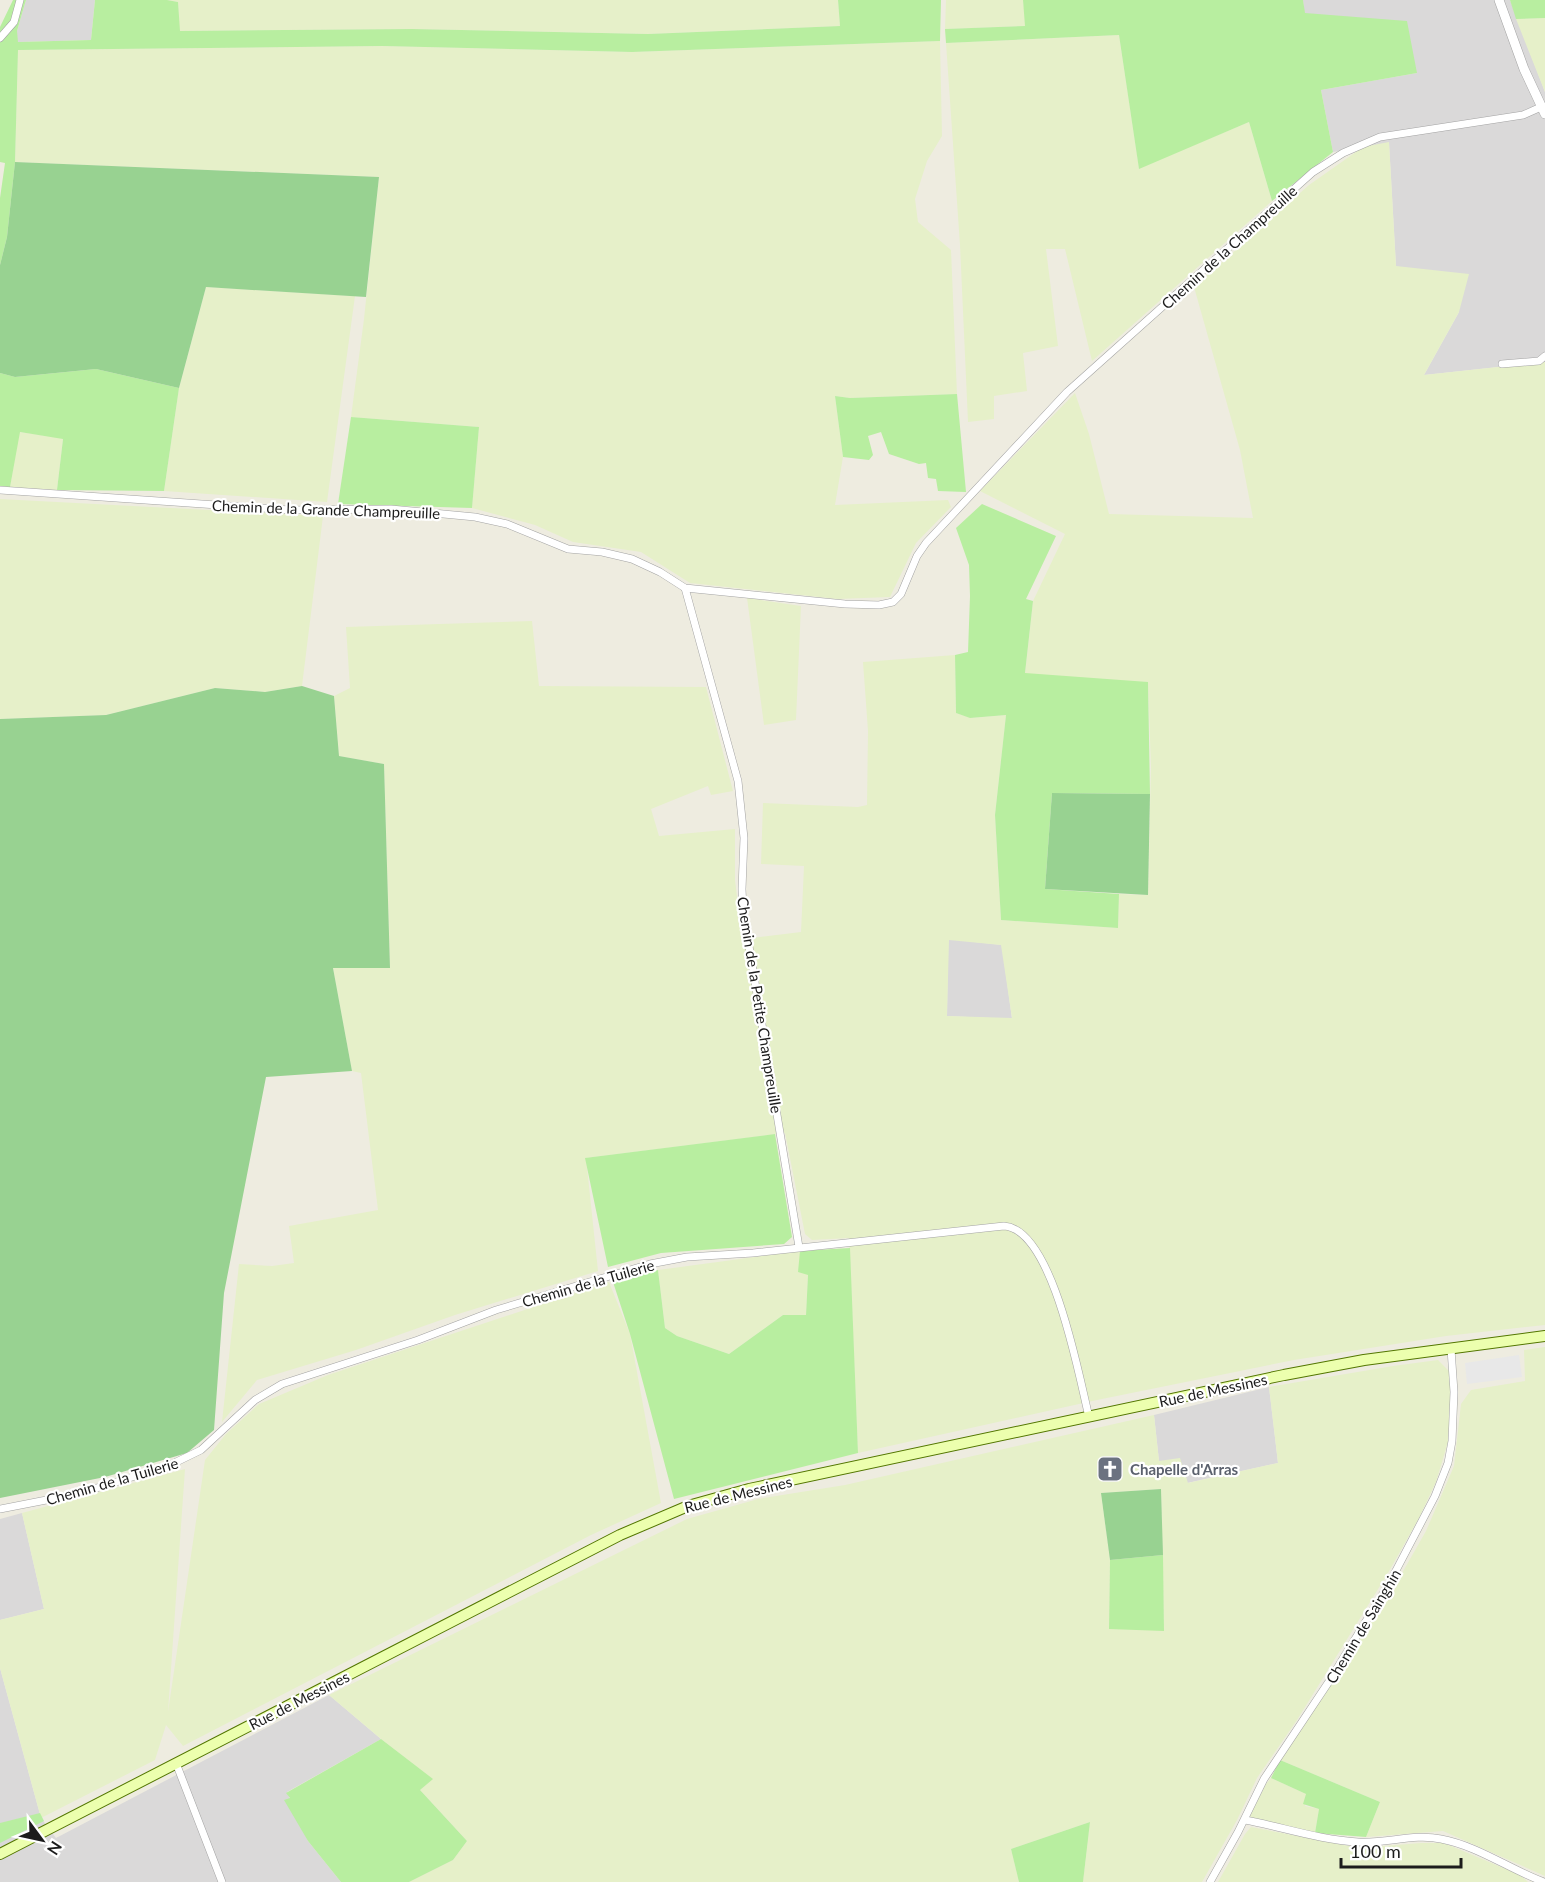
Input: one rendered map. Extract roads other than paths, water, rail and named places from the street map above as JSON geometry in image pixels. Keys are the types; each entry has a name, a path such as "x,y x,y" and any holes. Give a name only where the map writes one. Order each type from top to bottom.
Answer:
{"main road":[{"name":"Rue de Messines","path":"0,1854 572,1559 668,1513 739,1491 1316,1369 1545,1336"}],"street":[{"path":"0,38 14,22 20,0"},
{"path":"1499,0 1524,69 1543,110"},
{"name":"Chemin de la Champreuille","path":"974,491 1079,381 1320,167 1354,147 1380,137 1543,110"},
{"path":"1502,364 1539,361 1545,356"},
{"name":"Chemin de la Grande Champreuille","path":"0,490 290,510 391,509 475,517 514,527 568,549 602,552 632,559 660,572 685,588 872,606 891,603 901,594 921,550 974,491"},
{"name":"Chemin de la Petite Champreuille","path":"685,588 738,781 744,838 743,910 799,1247"},
{"name":"Chemin de la Tuilerie","path":"0,1509 77,1494 180,1462 201,1450 255,1400 282,1384 418,1340 496,1310 668,1260 1004,1226 1016,1229 1031,1243 1058,1294 1089,1416"},
{"name":"Chemin de Sainghin","path":"1210,1882 1245,1820 1264,1779 1328,1683 1390,1582 1435,1496 1448,1463 1452,1441 1454,1399 1451,1349"},
{"path":"176,1763 222,1882"},
{"path":"1245,1820 1351,1842 1420,1837 1440,1839 1467,1847 1539,1881"}],"place":[{"name":"Chapelle d'Arras","path":"1110,1469"}]}
